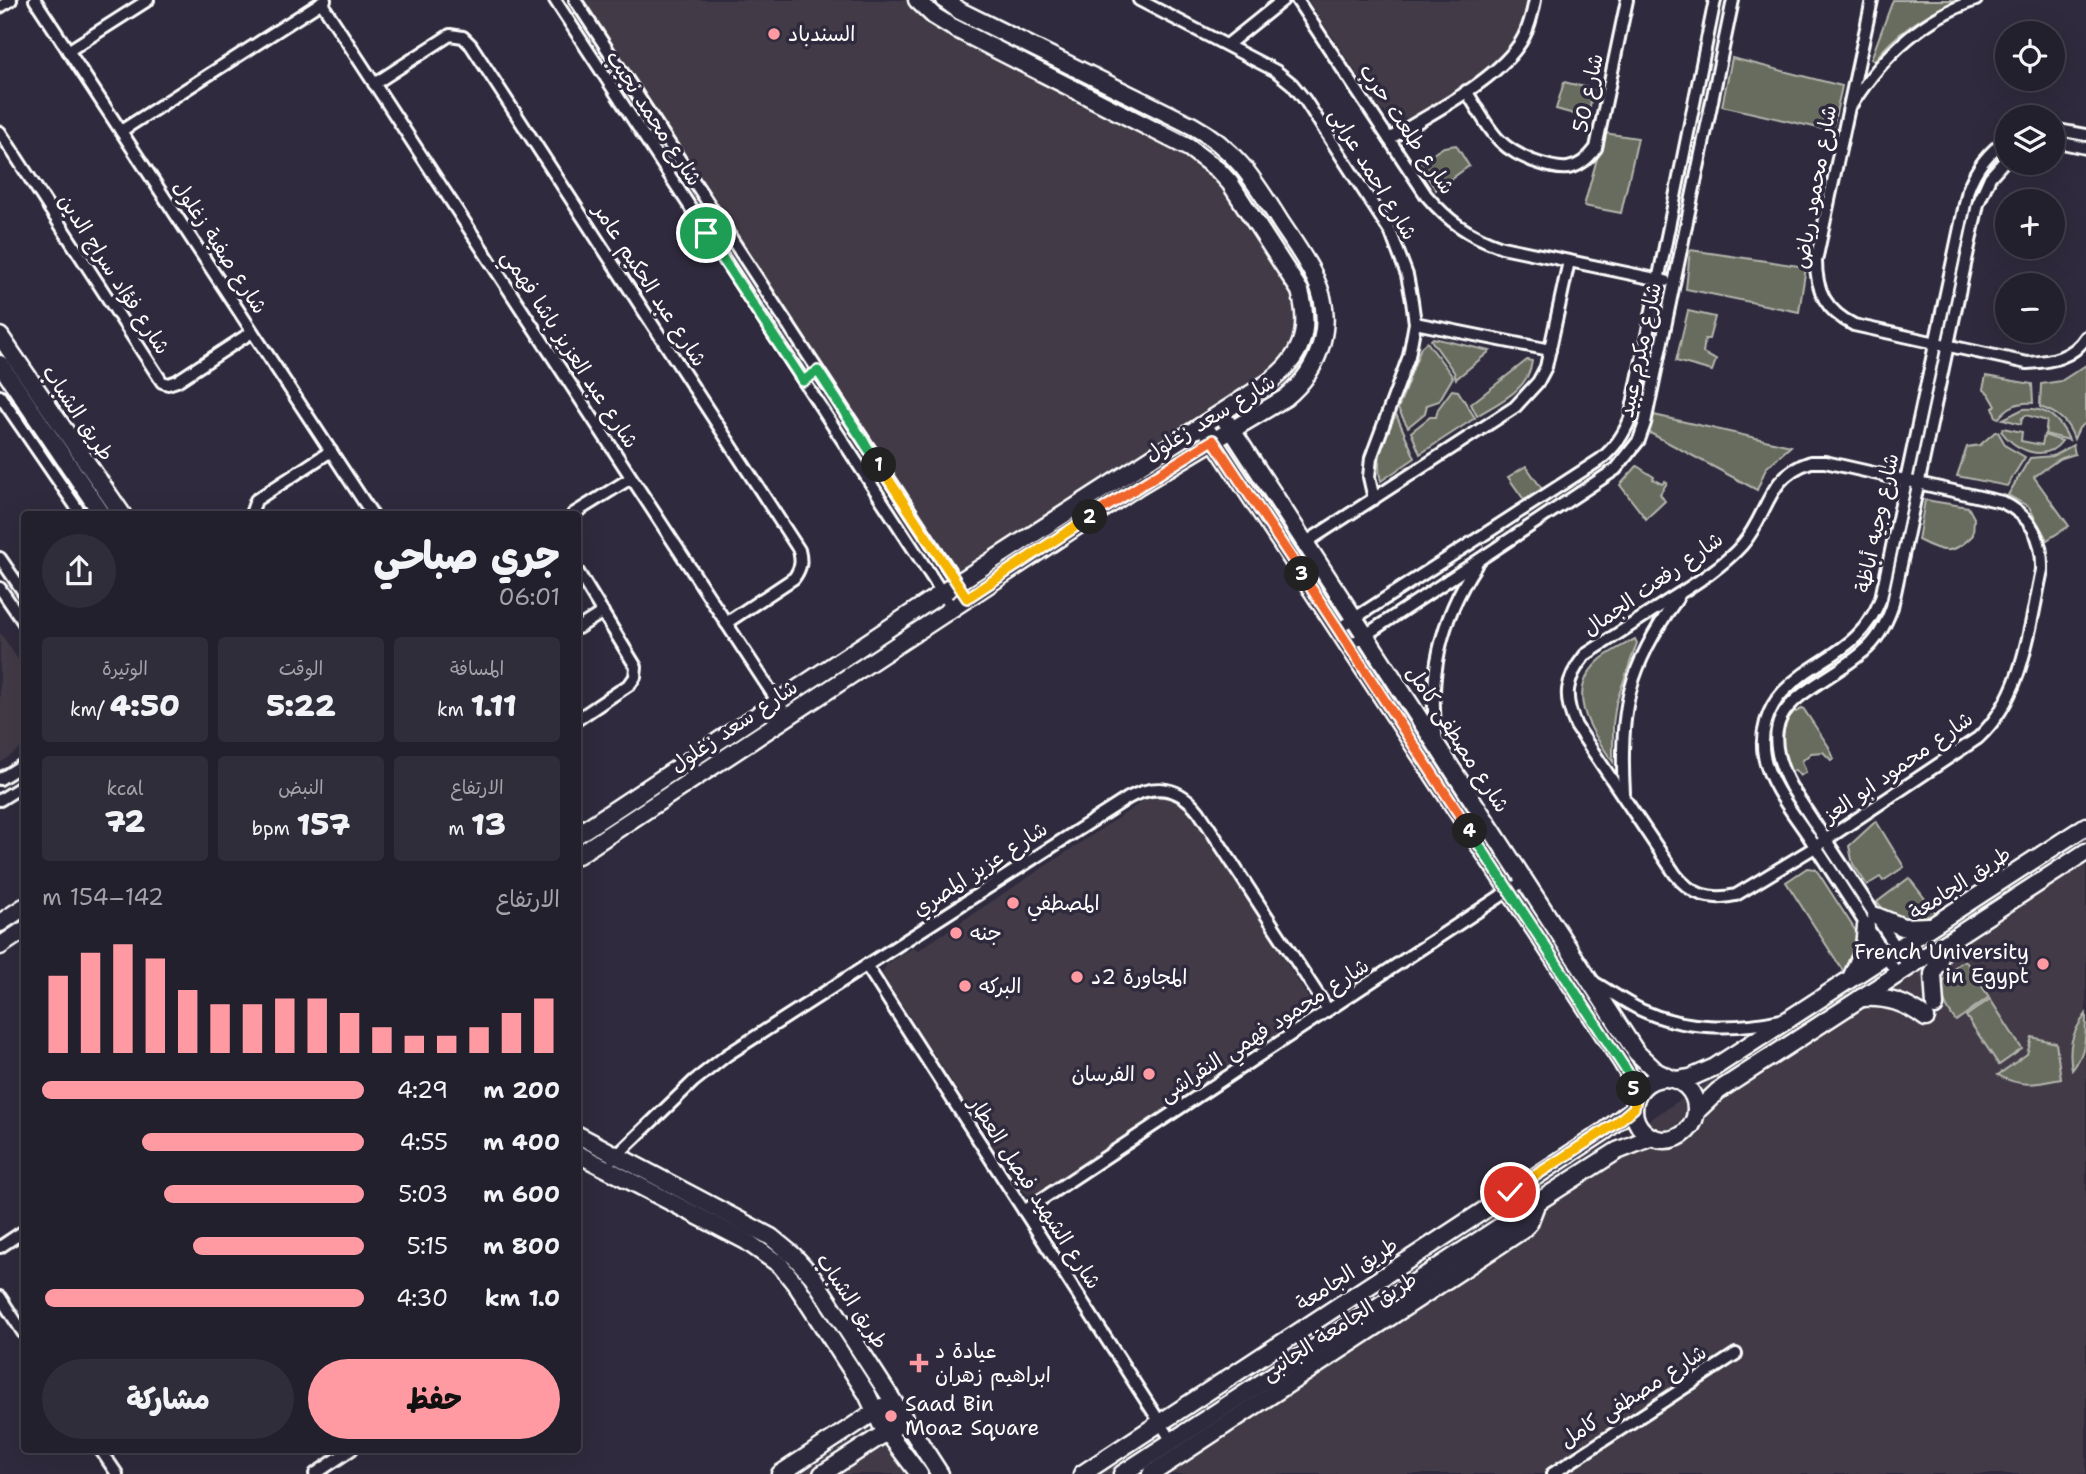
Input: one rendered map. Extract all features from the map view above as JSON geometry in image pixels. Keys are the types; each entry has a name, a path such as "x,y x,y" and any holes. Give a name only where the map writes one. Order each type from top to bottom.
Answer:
{"street":[{"path":"0,8 11,0"},
{"name":"شارع صفية زغلول","path":"35,0 370,511"},
{"path":"68,51 148,0"},
{"name":"شارع محمد نجيب","path":"555,0 952,608"},
{"name":"شارع محمد نجيب","path":"575,0 967,598"},
{"name":"شارع سعد زغلول","path":"581,832 957,583 1269,382 1283,372 1302,342 1305,308 1300,291 1230,183 1218,170 1189,148 952,27 934,16 917,0"},
{"name":"شارع سعد زغلول","path":"581,853 967,598 1213,440 1285,398 1300,386 1319,354 1325,317 1316,280 1241,162 1210,135 960,10 945,0"},
{"name":"شارع احمد عرابى","path":"1139,0 1276,71 1292,84 1391,233 1407,275 1415,323 1409,356 1371,458 1369,477 1374,499"},
{"path":"1227,45 1283,0"},
{"name":"شارع طلعت حرب","path":"1297,0 1426,195 1458,228 1502,247 1674,284"},
{"path":"1389,139 1503,65 1520,44 1531,20 1535,0"},
{"name":"شارع 50","path":"1466,91 1492,131 1516,154 1553,168 1578,166 1596,148 1627,0"},
{"name":"شارع مكرم عبيد","path":"1338,629 1601,459 1614,448 1624,434 1630,419 1716,0"},
{"name":"شارع مكرم عبيد","path":"1349,646 1616,468 1639,440 1646,424 1733,0"},
{"name":"شارع محمود رياض","path":"1872,0 1816,261 1819,289 1832,311 1854,325 2027,363 2048,363 2068,355 2086,337"},
{"path":"1847,113 1884,60 1908,37 1934,19 1976,0"},
{"path":"121,131 323,1"},
{"name":"شارع عبد العزيز باشا فهمي","path":"323,1 787,716"},
{"name":"شارع عبد الحكيم عامر","path":"374,83 450,35 468,40 486,67 799,550 800,570 793,578 726,623"},
{"path":"1114,110 1123,91"},
{"path":"1149,128 1156,124 1162,111"},
{"path":"2065,131 2086,135"},
{"name":"شارع فؤاد سراج الدين","path":"0,132 162,382 169,384 177,381 253,332"},
{"path":"2065,144 2086,148"},
{"name":"شارع وجيه أباظة","path":"1871,921 1815,847 1782,796 1768,769 1763,746 1766,721 1784,690 1852,643 1870,623 1881,598 1968,190 1982,162 1995,150"},
{"name":"شارع وجيه أباظة","path":"1903,971 1783,771 1777,752 1777,731 1785,712 1797,696 1865,651 1882,631 1892,607 1981,197 1995,171"},
{"path":"1305,543 1515,407 1538,382 1550,350 1569,261"},
{"path":"1415,323 1550,350"},
{"name":"طريق الشباب","path":"0,336 120,511"},
{"name":"طريق الشباب","path":"0,364 100,511"},
{"path":"803,381 818,371"},
{"path":"0,396 79,511"},
{"name":"شارع مصطفى كامل","path":"1220,413 1636,1052 1657,1072 1673,1079"},
{"name":"شارع مصطفى كامل","path":"1203,424 1628,1073 1635,1103"},
{"path":"1226,459 1236,449 1243,448"},
{"path":"252,511 256,500 331,451"},
{"name":"شارع رفعت الجمال","path":"1815,847 1736,895 1722,898 1695,893 1684,885 1576,726 1568,708 1567,689 1573,670 1585,655 1683,592 1728,559 1755,528 1775,485 1785,474 1797,467 1825,462 1906,480"},
{"path":"578,511 631,478"},
{"name":"شارع محمود ابو العز","path":"1815,847 1978,738 2005,705 2021,664 2042,570 2041,547 2034,529 2015,508 2002,502 1906,480"},
{"path":"0,558 21,589"},
{"path":"1438,746 1433,698 1438,649 1454,603 1478,562"},
{"path":"581,577 636,667 635,677 630,684 581,717"},
{"path":"0,588 21,618"},
{"path":"1624,796 1622,734 1634,672 1647,643 1683,592"},
{"path":"581,626 603,612"},
{"path":"0,779 21,766"},
{"path":"0,800 21,787"},
{"name":"شارع عزيز المصري","path":"604,1168 712,1065 1140,791 1157,788 1180,793 1191,801 1328,1010"},
{"name":"طريق الجامعة","path":"1673,1079 1690,1078 1715,1067 2086,826"},
{"name":"طريق الجامعة","path":"1696,1112 1718,1091 2086,852"},
{"name":"شارع محمود فهمي النقراشى","path":"1024,1211 1525,880"},
{"path":"0,923 21,909"},
{"path":"1850,979 1861,960 1871,921 1903,927 1931,926"},
{"path":"0,946 21,932"},
{"path":"1861,998 1875,997 1930,1012 1933,974 1945,944"},
{"name":"شارع الشهيد فيصل العطار","path":"866,965 1172,1441"},
{"path":"1589,979 1642,1010 1690,1024 1730,1027 1790,1018"},
{"path":"1661,1078 1673,1079 1692,1093 1696,1112 1693,1124 1682,1136 1667,1140 1652,1137 1637,1122 1635,1103 1646,1084 1661,1078"},
{"name":"طريق الجامعة","path":"1082,1474 1605,1131 1635,1103"},
{"name":"طريق الشباب","path":"581,1137 757,1229 794,1256 813,1277 940,1474"},
{"name":"طريق الجامعة","path":"1122,1474 1617,1151 1652,1137"},
{"name":"طريق الشباب","path":"581,1156 758,1248 780,1265 797,1286 860,1383 887,1432 919,1474"},
{"name":"طريق الجامعة الجانبى","path":"1152,1474 1521,1231 1528,1223 1537,1202"},
{"path":"0,1248 21,1233"},
{"path":"0,1297 21,1329"},
{"path":"1271,1349 1284,1368"},
{"name":"شارع مصطفى كامل","path":"1552,1474 1736,1354"},
{"path":"780,1474 893,1400"},
{"path":"822,1474 905,1420"},
{"path":"103,1453 117,1474"},
{"path":"315,1474 346,1453"}],"shaded area":[{"path":"566,0 928,0 955,19 1197,138 1224,158 1237,174 1310,290 1315,325 1306,359 1294,377 1278,391 955,595"},
{"path":"1308,0 1530,0 1527,15 1516,38 1503,56 1487,71 1414,117 1402,118 1381,110"},
{"path":"0,632 21,664 21,748 0,763"},
{"path":"1165,797 1181,802 1194,813 1312,1004 1312,1010 1310,1015 1042,1193 1030,1196 1022,1190 882,974 887,964 914,947 917,951 1148,798"},
{"path":"2086,839 2086,1474 1101,1474 1663,1111"},
{"path":"891,1416 928,1474 800,1474"}],"green space":[{"path":"1893,0 1957,0 1911,26 1892,41 1874,61 1871,59"},
{"path":"1732,58 1842,86 1832,131 1722,106"},
{"path":"1564,82 1593,89 1588,118 1556,109"},
{"path":"1604,133 1638,138 1621,213 1584,206"},
{"path":"1456,145 1469,166 1436,190 1418,163 1444,147"},
{"path":"1690,250 1806,267 1799,312 1686,289"},
{"path":"1688,311 1715,317 1709,339 1705,339 1703,353 1716,360 1712,371 1676,361"},
{"path":"1433,338 1490,351 1456,379 1431,340"},
{"path":"1427,342 1453,377 1439,401 1427,405 1425,413 1408,427 1398,409 1421,347"},
{"path":"1527,360 1532,361 1530,371 1519,387 1477,416 1471,404"},
{"path":"2086,365 2086,423 2079,428 2074,439 2062,419 2040,407 2041,384 2061,381"},
{"path":"1986,376 2032,384 2033,403 2014,406 1999,418 1996,417 1993,408 1996,406 1983,389"},
{"path":"1452,390 1458,391 1475,418 1420,454 1411,432 1430,417 1436,417 1438,409"},
{"path":"2023,409 2039,410 2052,416 2069,440 2045,434 2047,421 2026,415 2021,424 2003,419"},
{"path":"1396,414 1415,458 1381,481 1380,455"},
{"path":"1654,415 1791,446 1766,468 1757,490 1648,432"},
{"path":"2003,428 2022,432 2021,441 2042,445 2044,435 2062,441 2047,452 2030,452 2007,438 2001,431"},
{"path":"1998,432 2006,446 2025,457 2007,486 1957,476 1967,447 1980,445"},
{"path":"2073,445 2075,454 2059,459 2034,477 2069,526 2047,540 2029,507 2008,495 2030,458 2053,456"},
{"path":"1526,466 1542,489 1525,501 1508,477"},
{"path":"1637,466 1654,477 1653,479 1662,484 1665,481 1667,483 1660,494 1665,501 1646,519 1620,485"},
{"path":"1925,500 1968,507 1974,518 1973,535 1966,542 1947,550 1934,548 1918,540"},
{"path":"1635,639 1637,643 1616,703 1613,762 1589,724 1582,697 1584,684 1601,659"},
{"path":"1803,708 1834,759 1831,760 1823,752 1811,753 1802,761 1806,772 1800,776 1795,770 1786,774 1780,732 1793,709 1796,712"},
{"path":"1876,821 1904,867 1883,881 1880,877 1867,885 1853,864 1849,846"},
{"path":"1807,868 1815,869 1819,874 1857,933 1851,963 1845,974 1786,882"},
{"path":"1909,878 1939,917 1905,920 1891,915 1877,902"},
{"path":"1965,960 1989,997 1956,1021 1945,1004 1942,988 1949,973"},
{"path":"1990,999 2022,1049 1999,1065 1966,1016"},
{"path":"2086,1014 2083,1051 2072,1070 2072,1041"},
{"path":"2032,1037 2056,1043 2061,1079 2022,1083 1998,1075 2027,1054"}],"place":[{"name":"السندباد","path":"774,34"},
{"name":"المصطفي","path":"1013,903"},
{"name":"جنه","path":"956,933"},
{"name":"French University in Egypt","path":"2043,964"},
{"name":"المجاورة 2د","path":"1077,977"},
{"name":"البركه","path":"965,986"},
{"name":"الفرسان","path":"1149,1074"},
{"name":"عيادة د ابراهيم زهران","path":"919,1363"},
{"name":"Saad Bin Moaz Square","path":"891,1416"}],"route":[{"path":"706,233 803,381 818,371 967,598 1213,440 1628,1073 1633,1085 1636,1098 1634,1108 1605,1131 1510,1192"}]}
